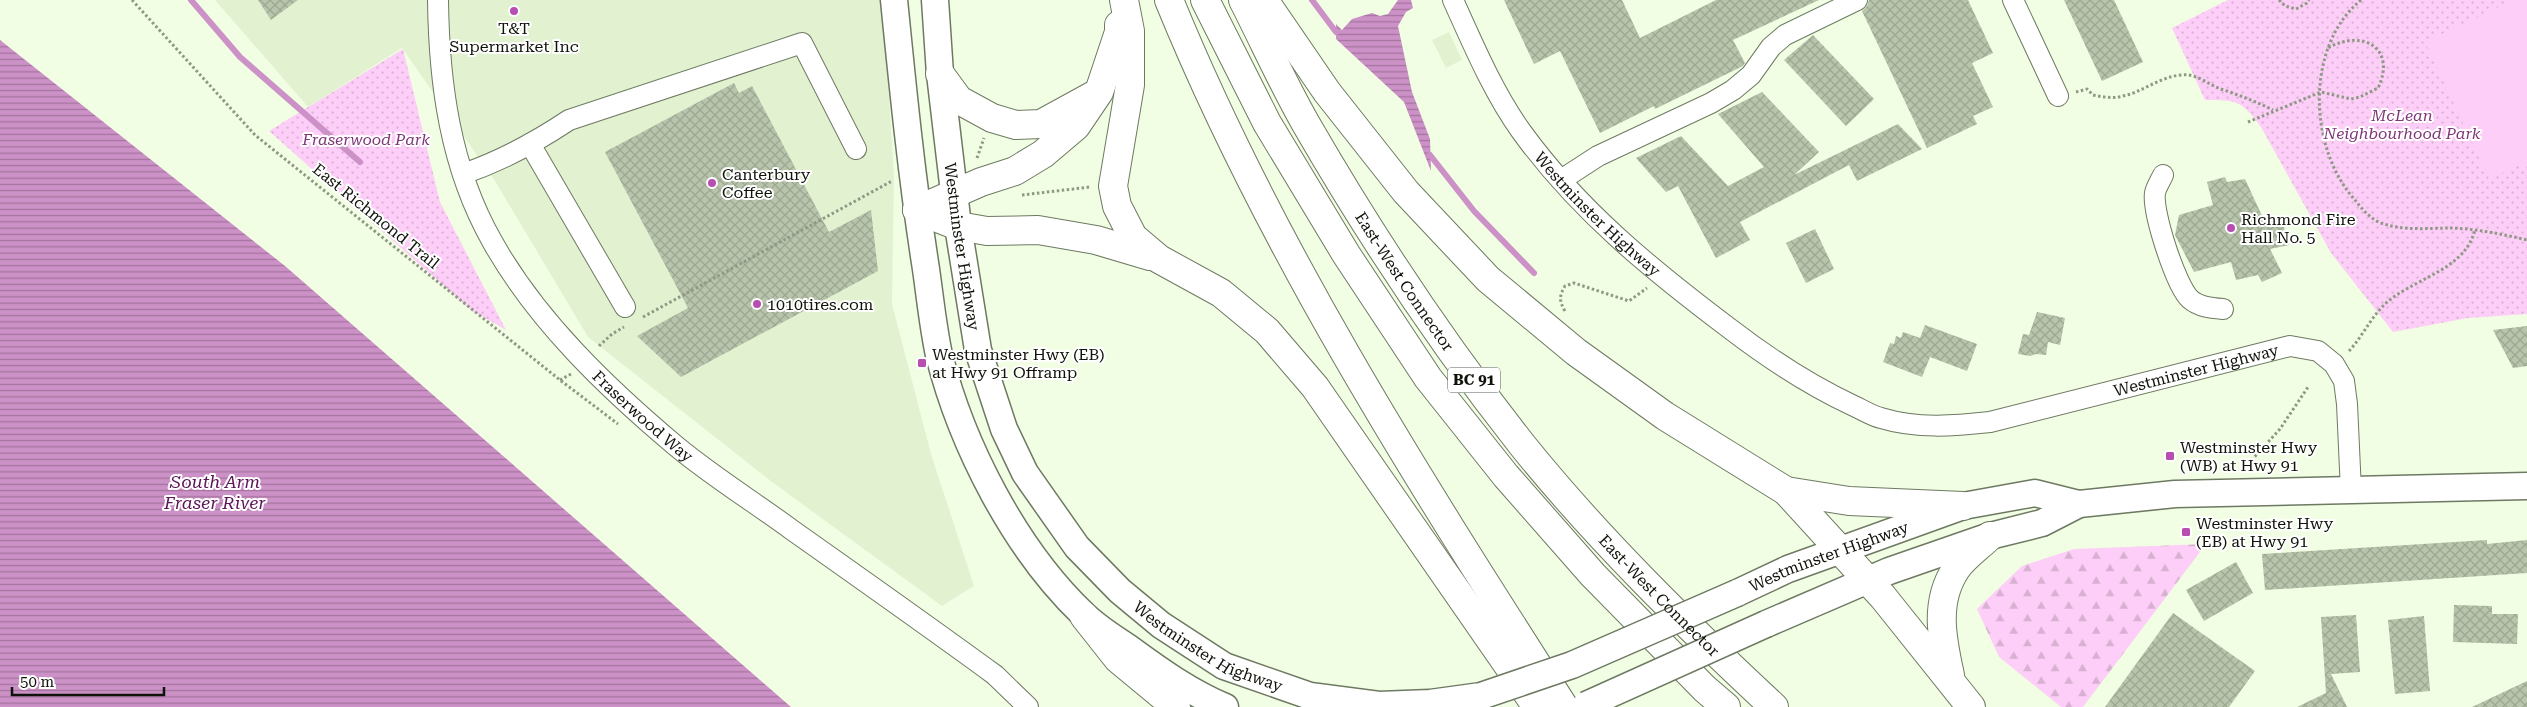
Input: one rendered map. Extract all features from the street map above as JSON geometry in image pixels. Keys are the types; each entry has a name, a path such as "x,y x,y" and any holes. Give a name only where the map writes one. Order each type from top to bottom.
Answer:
{"highway":[{"path":"917,210 954,193 1015,171 1043,154 1076,126 1100,92 1119,32 1122,0"},
{"path":"1122,0 1130,31 1130,85 1113,186 1117,206 1132,237 1159,259 1221,293 1267,331 1309,380 1537,707"},
{"path":"1168,0 1241,162 1308,284 1447,522 1564,707"},
{"name":"East-West Connector","path":"1205,0 1267,123 1346,254 1428,378 1506,476 1593,575 1726,707"},
{"name":"East-West Connector","path":"1243,0 1310,130 1379,243 1461,364 1524,446 1592,524 1703,641 1774,707"},
{"path":"1264,0 1327,92 1406,192 1488,279 1576,352 1665,416 1786,491 1866,581 1883,597 1971,707"},
{"path":"940,74 960,100 992,118 1016,125 1041,124 1100,92"},
{"path":"917,210 958,226 987,232 1038,230 1086,238 1159,259"},
{"path":"1786,491 1849,502 1963,506"},
{"path":"1952,684 1940,634 1942,601 1956,568 1990,536"},
{"path":"1084,616 1118,659 1176,707"}],"main road":[{"path":"894,0 917,210 939,354 958,414 984,474 1020,537 1059,590 1084,616 1152,665 1206,699 1226,707"},
{"name":"Westminster Highway","path":"935,0 940,74 958,226 978,350 1004,430 1025,473 1077,547 1120,591 1161,625 1224,666 1310,696 1380,705 1481,701 1572,665 1788,569 1963,506 2035,493 2079,504 2175,494 2527,486"},
{"name":"Westminster Highway","path":"1578,707 1866,581 1929,556 1990,536 2042,523 2079,504"}],"street":[{"name":"Fraserwood Way","path":"438,0 438,46 443,90 451,137 463,174 491,240 526,295 554,330 584,361 676,447 995,675 1028,707"},
{"name":"Westminster Highway","path":"1453,0 1494,83 1520,129 1561,180 1596,219 1653,271 1767,357 1826,393 1881,418 1918,425 1953,426 1990,422 2273,348 2290,346 2318,351 2334,364 2344,381 2347,404 2351,491"},
{"path":"1561,180 1598,156 1711,103 1733,90 1751,74 1771,47 1785,35 1857,0"},
{"path":"2013,0 2058,96"},
{"path":"463,174 482,168 530,144 569,120 802,43 856,149"},
{"path":"530,144 630,317"},
{"path":"2164,175 2155,193 2160,224 2179,285 2190,299 2202,306 2223,309"}],"path":[{"name":"East Richmond Trail","path":"132,0 256,135 560,380 625,430"},
{"path":"2279,0 2285,6 2296,9 2309,0"},
{"path":"2361,0 2333,32 2323,68 2321,92 2322,134 2330,161 2338,179 2364,211 2382,224 2424,229 2475,229 2527,240"},
{"path":"2248,122 2273,110 2321,92 2351,98 2360,97 2378,88 2383,78 2382,58 2370,44 2353,38 2328,48"},
{"path":"2058,96 2087,89 2093,96 2111,98 2125,96 2164,78 2182,74 2206,80 2222,90 2236,92 2273,110"},
{"path":"979,164 977,157 986,130"},
{"path":"599,346 630,317 898,177"},
{"path":"1014,196 1113,186"},
{"path":"2348,351 2384,305 2416,282 2453,263 2473,240 2475,229"},
{"path":"1568,317 1560,303 1560,294 1565,286 1574,284 1629,300 1634,299 1647,288"},
{"path":"560,380 571,374"},
{"path":"2248,464 2280,429 2308,387"}],"shaded area":[{"path":"215,0 883,0 894,175 892,304 931,454 974,586 942,606 772,482 588,337 495,181 402,48 308,107"},
{"path":"1449,32 1462,60 1446,68 1432,40"}],"green space":[{"name":"McLean Neighbourhood Park","path":"2228,0 2527,0 2527,314 2468,318 2393,332 2331,253 2261,127 2254,118 2238,103 2224,100 2205,100 2172,28"},
{"path":"2513,0 2527,0 2527,162 2489,179 2425,42"},
{"name":"Fraserwood Park","path":"403,49 440,202 506,330 471,310 269,131"},
{"path":"2206,544 2083,707 2061,707 1999,657 1977,609 2022,566 2074,549"}],"water":[{"path":"1398,0 1411,0 1413,8 1406,12 1398,26 1412,92 1430,139 1431,171 1404,102 1336,39 1336,24 1342,30 1352,19 1372,13 1380,16 1388,14"},
{"name":"South Arm Fraser River","path":"0,40 285,266 791,707 0,707"}],"building":[{"path":"258,0 298,0 271,20"},
{"path":"1504,0 1622,0 1640,38 1716,0 1819,0 1733,40 1745,63 1743,66 1655,109 1654,106 1600,133 1560,51 1534,64"},
{"path":"1869,0 1968,0 1993,53 1972,63 1993,107 1973,116 1977,124 1927,148 1862,11 1867,6"},
{"path":"2064,0 2114,0 2143,62 2102,81"},
{"path":"1813,35 1874,99 1846,126 1784,60"},
{"path":"734,83 739,93 752,86 829,232 871,210 878,271 681,377 637,336 688,308 605,152"},
{"path":"1762,92 1819,152 1794,175 1898,124 1922,149 1857,181 1849,165 1740,222 1750,240 1716,258 1678,186 1666,192 1636,158 1681,136 1728,186 1764,167 1718,114"},
{"name":"Richmond Fire Hall No. 5","path":"2225,177 2227,182 2245,179 2264,220 2281,216 2289,245 2270,249 2282,273 2262,282 2258,275 2236,280 2231,262 2194,272 2175,235 2179,215 2213,205 2207,182"},
{"path":"1815,229 1834,269 1806,283 1786,243"},
{"path":"2037,312 2065,318 2060,345 2048,342 2046,355 2036,354 2030,356 2018,354 2023,334 2029,335"},
{"path":"1925,325 1977,344 1967,371 1930,357 1922,377 1883,362 1890,343 1894,344 1896,336 1901,338 1903,332 1920,338"},
{"path":"2527,326 2527,366 2513,368 2493,330"},
{"path":"2487,540 2487,544 2527,540 2527,573 2265,590 2262,554"},
{"path":"2236,562 2253,593 2204,621 2186,590"},
{"path":"2454,605 2492,606 2492,614 2518,614 2517,644 2453,642"},
{"path":"2173,613 2255,671 2229,707 2105,707"},
{"path":"2356,615 2360,672 2331,674 2347,707 2297,707 2326,693 2321,617"},
{"path":"2424,616 2430,691 2395,694 2388,620"},
{"path":"2527,681 2527,707 2472,707"}],"waterway":[{"path":"191,0 240,57 360,162"},
{"path":"1312,0 1336,32"},
{"path":"1430,155 1474,211 1534,273"}],"place":[{"name":"T&T Supermarket Inc","path":"514,11"},
{"name":"Canterbury Coffee","path":"712,183"},
{"name":"Richmond Fire Hall No. 5","path":"2231,228"},
{"name":"1010tires.com","path":"757,304"},
{"name":"Westminster Hwy (EB) at Hwy 91 Offramp","path":"922,363"},
{"name":"Westminster Hwy (WB) at Hwy 91","path":"2170,456"},
{"name":"Westminster Hwy (EB) at Hwy 91","path":"2186,532"}]}
